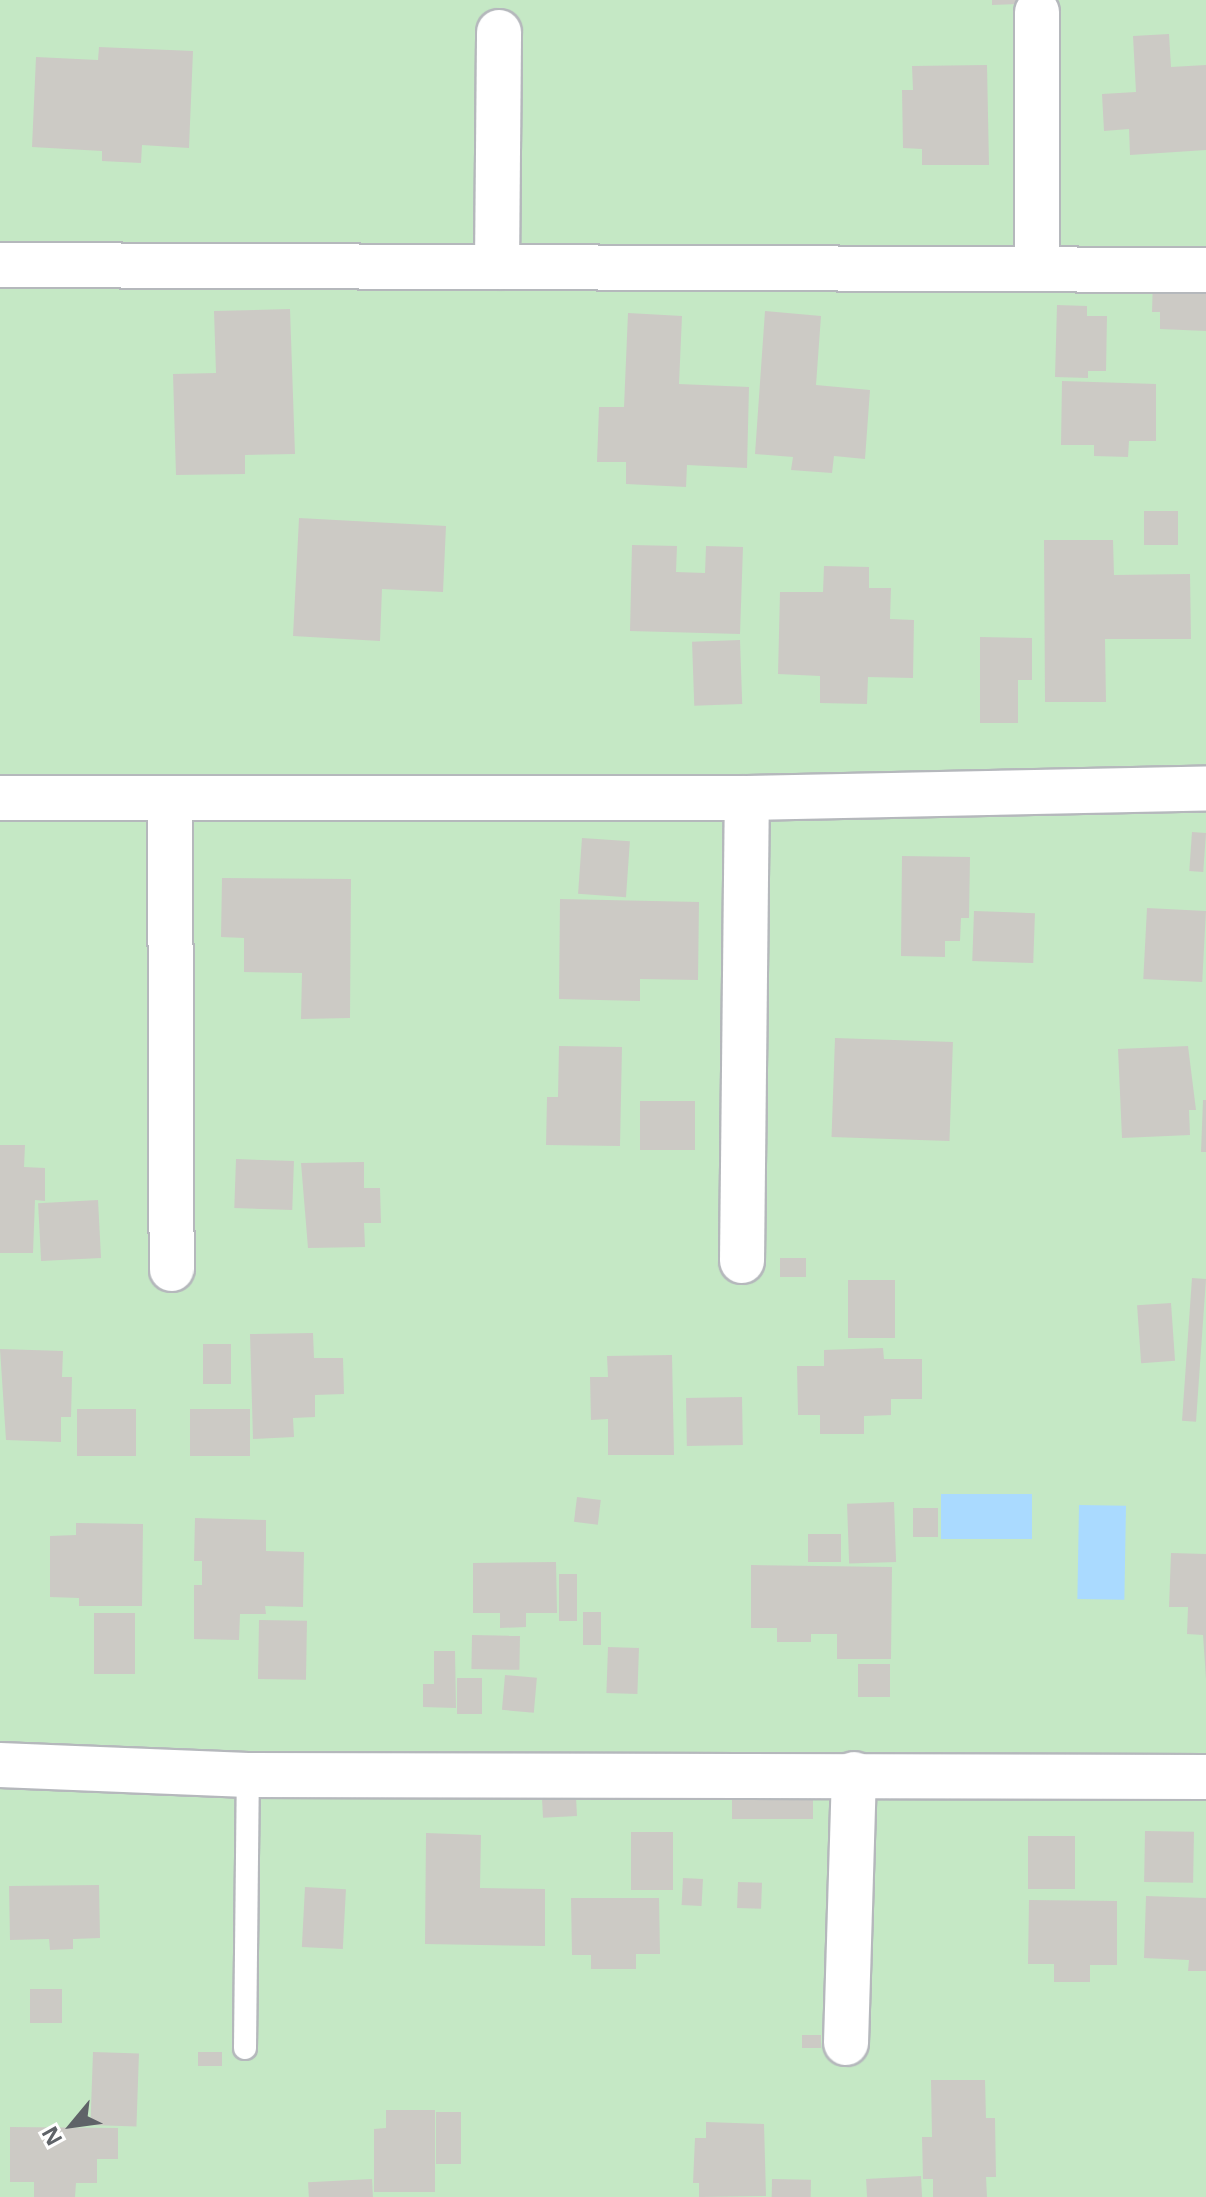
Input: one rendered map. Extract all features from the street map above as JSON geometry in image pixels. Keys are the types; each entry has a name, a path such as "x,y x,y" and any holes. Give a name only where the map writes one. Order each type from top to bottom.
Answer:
{"street":[{"path":"1037,12 1037,268"},
{"path":"497,267 499,32"},
{"path":"0,265 1206,270"},
{"path":"0,798 747,798 1206,788"},
{"path":"742,1261 747,798"},
{"path":"170,800 172,1269"},
{"path":"0,1765 248,1775 1206,1777"},
{"path":"846,2043 854,1774"}],"lane":[{"path":"245,2048 248,1775"}],"green space":[{"path":"0,0 1206,0 1206,2197 0,2197"}],"water":[{"path":"941,1494 1032,1494 1032,1539 941,1539"},
{"path":"1079,1505 1126,1506 1124,1600 1077,1599"}],"building":[{"path":"992,0 1019,0 1019,4 992,5"},
{"path":"1169,34 1171,67 1206,65 1206,150 1130,155 1129,129 1104,131 1102,94 1136,92 1133,36"},
{"path":"99,47 193,51 189,148 142,145 141,163 102,161 102,151 32,147 36,57 98,60"},
{"path":"987,65 989,165 922,165 922,149 903,148 902,90 913,90 912,66"},
{"path":"1153,279 1206,282 1206,331 1160,329 1160,312 1152,312"},
{"path":"1057,305 1087,306 1087,316 1107,316 1106,371 1088,371 1088,378 1055,377"},
{"path":"290,309 295,454 245,455 245,474 176,475 173,374 216,373 214,311"},
{"path":"765,311 821,316 816,385 870,390 865,459 834,456 832,473 791,470 793,457 755,454"},
{"path":"628,313 682,316 679,384 749,387 747,468 687,465 686,487 626,484 626,462 597,462 599,407 624,407"},
{"path":"1062,381 1156,384 1156,441 1129,441 1128,457 1094,456 1094,445 1061,445"},
{"path":"1144,511 1178,511 1178,545 1144,545"},
{"path":"299,518 446,526 443,592 382,589 380,641 293,636"},
{"path":"1044,540 1113,540 1114,575 1190,574 1191,639 1105,639 1106,702 1045,702"},
{"path":"632,545 677,546 676,572 705,573 706,546 743,547 740,634 630,631"},
{"path":"824,566 869,567 869,588 891,588 890,619 914,620 913,678 868,677 867,704 820,703 820,676 778,674 780,592 823,592"},
{"path":"980,637 1032,638 1032,680 1018,680 1018,723 980,723"},
{"path":"740,640 742,704 694,706 692,642"},
{"path":"1192,832 1206,833 1203,872 1189,871"},
{"path":"582,838 630,841 626,897 578,894"},
{"path":"902,856 970,857 969,918 961,918 960,941 945,941 945,957 901,956"},
{"path":"222,878 351,879 350,1018 301,1019 302,973 244,972 244,938 221,937"},
{"path":"560,899 699,902 698,980 640,979 640,1001 559,999"},
{"path":"1147,908 1206,911 1202,982 1143,979"},
{"path":"974,911 1035,913 1033,963 972,961"},
{"path":"835,1038 953,1042 949,1141 832,1137"},
{"path":"559,1046 622,1047 620,1146 546,1145 547,1097 558,1097"},
{"path":"1188,1046 1196,1110 1189,1110 1190,1135 1122,1138 1118,1049"},
{"path":"1203,1100 1206,1100 1206,1152 1201,1152"},
{"path":"640,1101 695,1101 695,1150 640,1150"},
{"path":"0,1145 25,1145 24,1167 45,1168 45,1201 35,1200 33,1253 0,1253"},
{"path":"236,1159 294,1161 292,1210 234,1208"},
{"path":"364,1162 364,1188 380,1188 381,1223 364,1223 365,1247 308,1248 301,1163"},
{"path":"98,1200 101,1258 41,1261 38,1203"},
{"path":"780,1258 806,1258 806,1277 780,1277"},
{"path":"1192,1278 1206,1279 1196,1422 1182,1421"},
{"path":"848,1280 895,1280 895,1338 848,1338"},
{"path":"1171,1303 1175,1361 1141,1363 1137,1305"},
{"path":"313,1333 314,1358 343,1358 344,1394 315,1395 315,1417 293,1418 294,1437 253,1439 250,1334"},
{"path":"203,1344 231,1344 231,1384 203,1384"},
{"path":"883,1348 884,1359 922,1359 922,1399 891,1399 891,1415 864,1416 864,1434 820,1434 820,1415 798,1415 797,1366 824,1366 824,1350"},
{"path":"0,1349 63,1351 62,1377 72,1377 71,1417 61,1417 61,1442 6,1440"},
{"path":"672,1355 674,1455 608,1455 608,1419 591,1420 590,1377 608,1377 607,1356"},
{"path":"742,1397 743,1445 687,1446 686,1398"},
{"path":"77,1409 136,1409 136,1456 77,1456"},
{"path":"190,1409 250,1409 250,1456 190,1456"},
{"path":"577,1497 601,1500 598,1525 574,1522"},
{"path":"894,1502 896,1562 849,1564 847,1504"},
{"path":"913,1508 938,1508 938,1537 913,1537"},
{"path":"195,1518 266,1520 266,1551 304,1552 303,1607 265,1606 266,1614 240,1614 239,1640 194,1639 194,1585 202,1585 202,1561 194,1561"},
{"path":"76,1523 143,1524 142,1606 79,1606 79,1598 50,1597 50,1536 76,1535"},
{"path":"808,1534 841,1534 841,1562 808,1562"},
{"path":"1171,1553 1206,1554 1206,1679 1203,1635 1187,1634 1188,1607 1169,1607"},
{"path":"556,1562 557,1613 526,1613 526,1627 500,1628 500,1613 473,1613 473,1563"},
{"path":"751,1565 892,1567 891,1659 837,1659 837,1634 811,1634 811,1642 777,1642 777,1628 751,1628"},
{"path":"559,1574 577,1574 577,1621 559,1621"},
{"path":"583,1612 601,1612 601,1645 583,1645"},
{"path":"94,1613 135,1613 135,1674 94,1674"},
{"path":"259,1620 307,1621 306,1680 258,1679"},
{"path":"472,1635 520,1636 519,1670 471,1669"},
{"path":"608,1647 639,1648 637,1694 606,1693"},
{"path":"434,1651 455,1651 456,1708 423,1707 423,1684 434,1684"},
{"path":"858,1664 890,1664 890,1697 858,1697"},
{"path":"505,1675 537,1678 534,1713 502,1710"},
{"path":"457,1678 482,1678 482,1714 457,1714"},
{"path":"732,1796 813,1796 813,1819 732,1819"},
{"path":"576,1797 577,1816 543,1818 542,1799"},
{"path":"1145,1831 1194,1832 1193,1883 1144,1882"},
{"path":"631,1832 673,1832 673,1890 631,1890"},
{"path":"426,1833 481,1835 480,1888 545,1889 545,1946 425,1944"},
{"path":"1028,1836 1075,1836 1075,1889 1028,1889"},
{"path":"683,1878 703,1879 702,1906 682,1905"},
{"path":"738,1882 762,1883 761,1909 737,1908"},
{"path":"99,1885 100,1938 73,1939 73,1949 50,1950 49,1939 10,1940 9,1886"},
{"path":"305,1887 346,1889 343,1949 302,1947"},
{"path":"1146,1896 1206,1898 1206,1971 1188,1971 1189,1960 1144,1958"},
{"path":"571,1898 659,1898 660,1954 636,1954 636,1969 591,1969 591,1955 572,1955"},
{"path":"1029,1900 1117,1901 1117,1965 1090,1965 1090,1982 1054,1982 1054,1964 1028,1964"},
{"path":"30,1989 62,1989 62,2023 30,2023"},
{"path":"802,2035 821,2035 821,2048 802,2048"},
{"path":"93,2052 139,2054 136,2127 90,2125"},
{"path":"198,2052 222,2052 222,2066 198,2066"},
{"path":"931,2080 985,2080 986,2118 995,2118 996,2177 986,2177 987,2197 933,2197 933,2179 923,2179 922,2137 932,2137"},
{"path":"386,2110 435,2110 435,2192 374,2192 374,2129 386,2128"},
{"path":"436,2112 461,2112 461,2164 436,2164"},
{"path":"706,2122 764,2124 766,2196 699,2197 699,2183 693,2183 695,2138 706,2138"},
{"path":"10,2127 118,2128 118,2159 97,2159 97,2183 76,2183 75,2197 34,2197 34,2182 10,2182"},
{"path":"921,2176 922,2197 867,2197 866,2179"},
{"path":"372,2179 373,2197 309,2197 308,2182"},
{"path":"772,2179 811,2180 811,2197 772,2197"}]}
